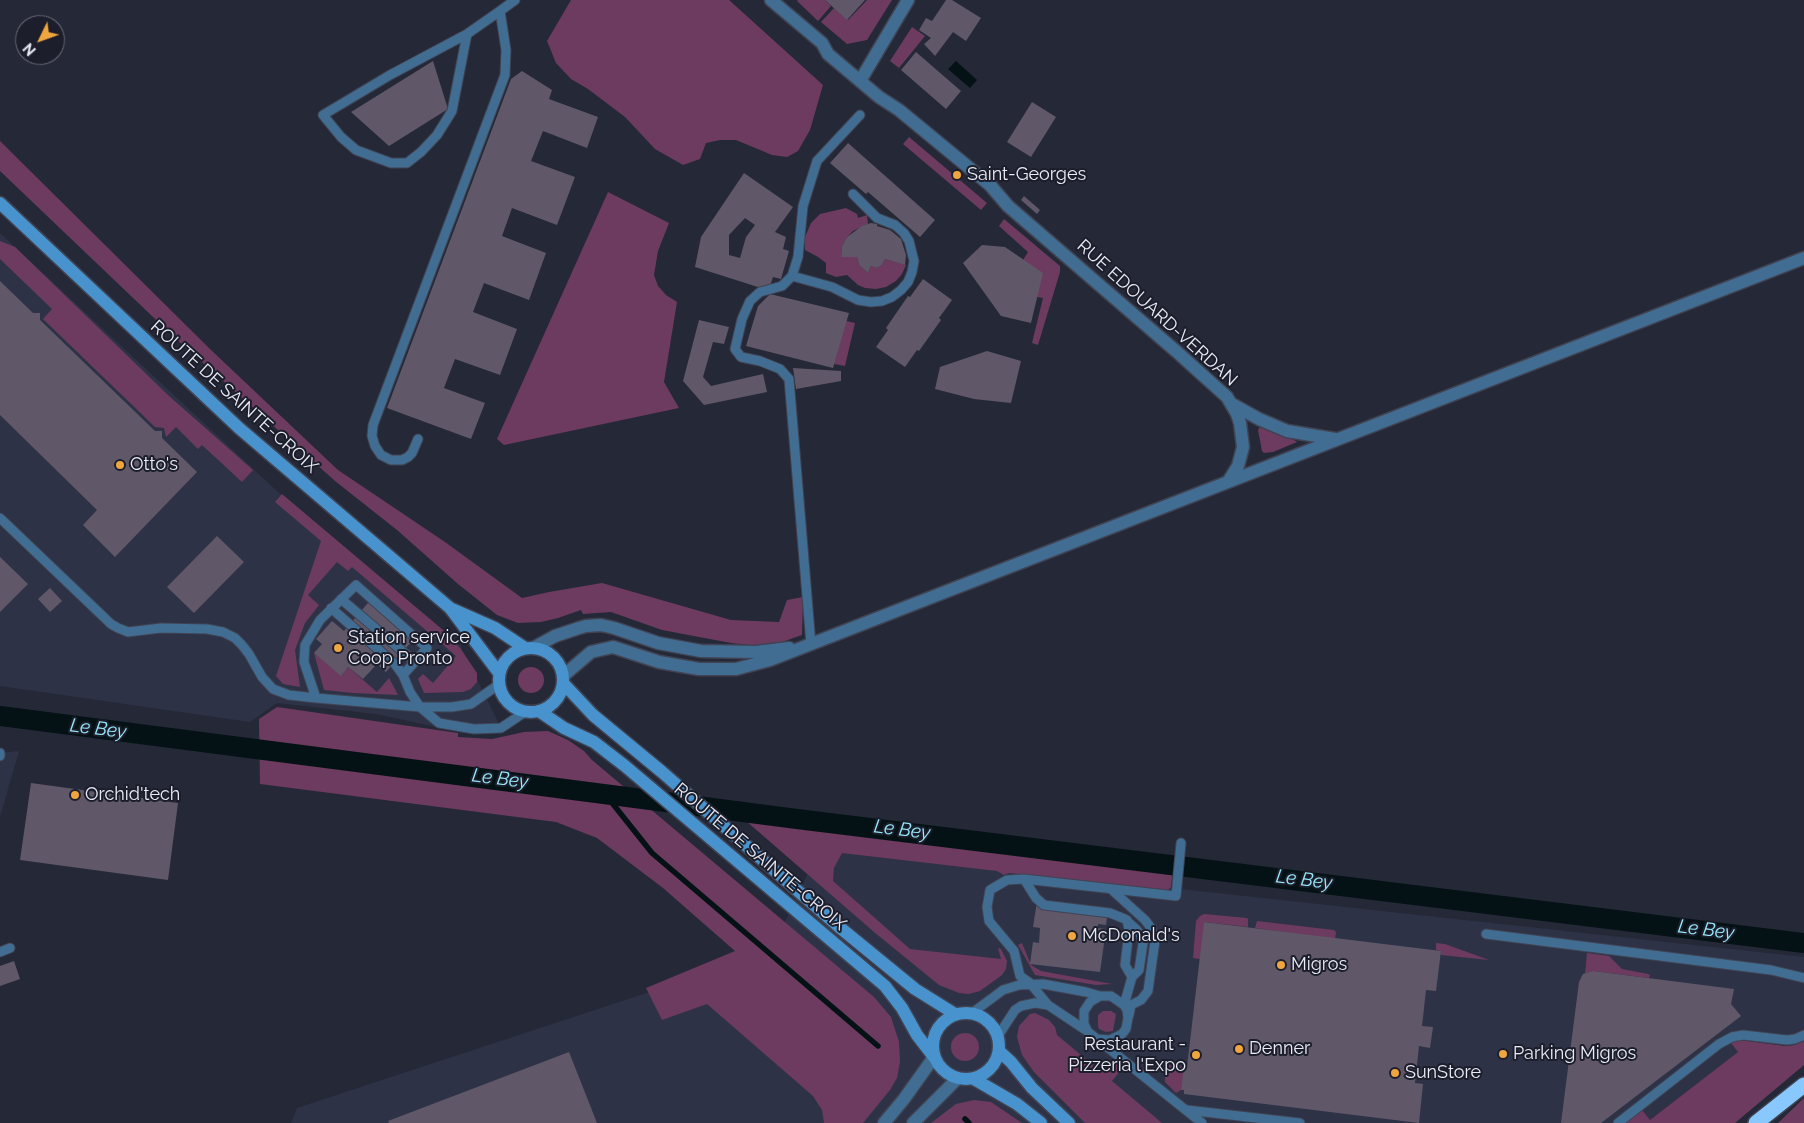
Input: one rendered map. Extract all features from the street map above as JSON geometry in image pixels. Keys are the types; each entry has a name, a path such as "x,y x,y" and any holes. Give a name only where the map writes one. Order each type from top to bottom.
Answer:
{"highway":[{"path":"1756,1123 1804,1085"}],"main road":[{"name":"ROUTE DE SAINTE-CROIX","path":"0,204 239,428 450,608 499,679"},
{"name":"ROUTE DE SAINTE-CROIX","path":"450,608 495,628 530,648"},
{"path":"530,648 545,650 554,657 560,666 563,679 561,691 553,704 539,711 525,712 508,703 502,695 499,679 502,664 508,656 515,651 530,648"},
{"name":"ROUTE DE SAINTE-CROIX","path":"563,679 593,715 662,772 838,926 915,989 955,1014"},
{"name":"ROUTE DE SAINTE-CROIX","path":"539,711 564,728 594,742 625,766 886,986 902,1008 917,1035 934,1056"},
{"path":"972,1013 983,1018 992,1026 998,1036 999,1051 991,1069 974,1079 957,1079 947,1074 939,1066 934,1056 932,1046 938,1027 955,1014 972,1013"},
{"path":"999,1051 1011,1062 1032,1088 1069,1123"},
{"path":"974,1079 1018,1104 1041,1123"}],"street":[{"name":"RUE EDOUARD-VERDAN","path":"771,0 822,43 828,54 990,185 1008,206 1177,352 1226,397 1232,404 1240,423 1243,446 1238,466 1228,482"},
{"path":"860,81 908,0"},
{"path":"563,679 591,652 602,648 613,647 659,662 700,669 736,669 770,660 1804,258"},
{"path":"1232,404 1259,419 1287,431 1338,440"},
{"path":"530,648 555,636 586,626 614,628 658,643 701,651 756,652 811,645"},
{"path":"884,1123 904,1099 934,1056"},
{"path":"913,1123 957,1079"}],"lane":[{"path":"467,34 452,111 437,135 421,152 407,163 391,163 356,150 341,137 323,115 390,74 467,34 515,0"},
{"path":"418,440 408,457 402,460 391,460 381,455 375,446 372,436 373,426 505,75 506,50 500,11"},
{"path":"811,645 789,379 780,369 760,361 741,357 735,349 742,319 750,301 760,292 782,286 792,276 798,257 803,206 817,161 860,115"},
{"path":"792,276 832,287 858,300 871,302 882,301 892,297 908,282 914,261 909,241 904,233 895,225 877,218 853,194"},
{"path":"0,518 118,628 128,632 161,628 207,629 223,632 235,638 242,645 262,677 273,689 289,694 316,698 420,707 452,706 471,704 499,679"},
{"path":"316,698 304,662 305,645 314,628 331,608 356,585 427,648 403,676"},
{"path":"342,599 414,662"},
{"path":"331,608 395,664 420,707 439,723 474,729 501,728 525,712"},
{"path":"1181,843 1176,892 1112,889 1007,880 994,887 988,895 987,907 988,917 993,926 1014,951 1020,976 1030,983 1048,1005 1087,1031 1202,1123"},
{"path":"1024,880 1036,898 1044,905 1110,913 1127,920 1140,934 1143,943 1139,970 1132,977 1124,1004 1128,1018"},
{"path":"1097,1039 1103,1041 1116,1038 1126,1029 1131,1005 1141,1000 1148,991 1155,941 1151,928 1145,920 1112,889"},
{"path":"1127,920 1129,930 1125,965 1132,977"},
{"path":"1486,934 1771,970 1804,978"},
{"path":"0,952 10,948"},
{"path":"1012,987 1020,976"},
{"path":"972,1013 1003,990 1030,983 1100,996 1111,996 1124,1004"},
{"path":"1087,1031 1084,1024 1084,1011 1090,1002 1100,996"},
{"path":"998,1036 1015,1010 1021,1006 1035,1003 1048,1005"},
{"path":"1618,1123 1719,1044 1732,1037 1743,1035 1787,1040 1804,1035"},
{"path":"1187,1110 1300,1123"}],"shaded area":[{"path":"571,0 729,0 823,85 810,130 798,151 787,157 772,155 736,140 720,140 706,143 700,159 683,165 655,149 625,117 588,89 571,79 556,63 547,41"},
{"path":"798,0 825,0 831,6 818,21"},
{"path":"867,0 892,0 867,40 847,44 821,22 834,8 848,20"},
{"path":"912,27 925,36 899,68 890,61"},
{"path":"956,61 977,80 970,88 948,69"},
{"path":"909,137 987,203 981,210 903,144"},
{"path":"0,141 210,349 338,470 445,542 522,598 602,583 731,620 779,622 787,600 803,597 802,635 782,642 758,646 662,630 611,612 583,614 581,610 541,622 518,623 497,615 458,584 397,530 335,481 175,338 0,171"},
{"path":"608,192 669,223 658,251 654,275 658,286 666,295 677,302 664,382 679,408 504,445 497,439"},
{"path":"846,208 857,214 858,218 867,215 868,224 853,231 847,237 842,246 841,257 857,257 859,265 868,273 871,266 877,268 882,265 885,259 906,265 896,281 886,287 876,289 865,288 858,285 847,275 836,277 826,273 826,263 805,250 805,237 811,223 820,214"},
{"path":"1004,219 1060,266 1060,272 1038,345 1032,343 1043,298 1037,297 1023,260 1028,252 999,226"},
{"path":"0,233 278,492 460,645 501,728 474,729 459,732 376,714 277,703 250,722 0,686"},
{"path":"0,241 15,247 169,396 253,470 242,482 202,445 198,449 176,427 166,437 164,428 155,427 43,319 52,309 0,259"},
{"path":"846,321 855,323 845,366 834,364"},
{"path":"1260,427 1297,442 1273,452 1264,453 1258,430"},
{"path":"282,494 443,630 460,648 477,673 477,682 471,689 463,692 424,693 418,679 423,674 433,683 456,656 352,567 348,571 337,562 308,595 319,605 305,623 295,650 300,687 283,684 276,676 321,541 275,502"},
{"path":"314,653 341,675 348,667 377,692 389,678 398,695 324,690"},
{"path":"531,667 540,671 544,680 540,689 531,693 522,689 518,680 522,671"},
{"path":"277,707 458,733 458,737 492,739 524,732 548,731 568,740 584,751 592,760 874,997 891,1017 899,1042 900,1062 897,1078 890,1090 863,1123 824,1123 822,1110 813,1096 707,1004 662,1020 646,988 735,951 663,888 597,838 556,822 260,784 259,719"},
{"path":"19,751 0,817 0,753"},
{"path":"738,814 1173,869 1171,887 1168,890 1009,873 1004,875 997,871 842,853 834,868 833,881 910,949 1001,959 998,948 1001,949 1007,961 1006,969 1002,975 980,991 969,994 959,993 939,985 874,932"},
{"path":"822,843 1180,889 1804,957 1804,1041 1795,1045 1785,1046 1740,1040 1732,1043 1738,1052 1650,1120 1642,1111 1626,1123 291,1123 297,1108 771,952"},
{"path":"1204,914 1247,918 1248,927 1205,922 1200,959 1193,958 1196,921"},
{"path":"1257,921 1334,930 1336,932 1335,939 1255,928"},
{"path":"1022,943 1031,965 1041,971 1112,984 1096,985 1035,975 1018,945"},
{"path":"1436,943 1445,944 1489,960 1441,955 1441,951 1436,950"},
{"path":"1587,953 1609,956 1622,969 1648,974 1650,975 1649,978 1593,971 1585,974"},
{"path":"1103,1011 1111,1011 1116,1014 1113,1031 1106,1032 1099,1029 1098,1015"},
{"path":"1035,1013 1049,1020 1055,1027 1057,1035 1100,1071 1109,1061 1113,1060 1120,1065 1121,1070 1112,1081 1162,1123 1085,1123 1034,1072 1022,1055 1017,1037 1019,1026 1030,1014"},
{"path":"965,1033 975,1037 979,1047 975,1057 965,1061 955,1057 951,1047 955,1037"},
{"path":"1740,1040 1785,1046 1795,1045 1804,1041 1804,1065 1735,1123 1626,1123 1642,1110 1650,1120 1738,1052 1731,1043"},
{"path":"1169,1065 1185,1067 1181,1090 1176,1093 1165,1082 1165,1073"},
{"path":"1804,1098 1804,1123 1778,1123"},
{"path":"974,1100 991,1102 1022,1123 931,1123 956,1104"}],"building":[{"path":"825,0 865,0 847,20"},
{"path":"946,0 952,0 981,18 966,41 953,32 935,56 924,44 931,38 919,30 926,18 932,21"},
{"path":"916,52 961,91 946,109 901,70"},
{"path":"433,61 448,109 389,146 351,112"},
{"path":"522,71 552,90 549,99 598,117 587,148 543,131 531,161 575,177 557,225 512,208 502,236 546,253 529,300 484,283 473,312 517,329 500,375 455,359 444,388 485,403 471,439 387,408 511,79"},
{"path":"1032,102 1056,117 1031,157 1007,142"},
{"path":"848,143 935,220 920,237 868,192 866,194 830,163"},
{"path":"744,173 793,207 775,232 786,237 783,249 789,251 781,279 773,277 770,286 761,288 695,267 701,237","holes":["745,218 755,225 746,237 740,258 729,255 729,235"]},
{"path":"1024,196 1040,210 1037,214 1021,200"},
{"path":"871,223 890,230 901,239 906,255 905,265 885,259 882,265 877,268 871,266 868,273 859,265 857,257 841,257 842,246 847,237 862,226"},
{"path":"982,245 1005,247 1043,273 1031,323 1001,316 963,263"},
{"path":"923,279 952,300 939,318 941,320 905,367 876,347 888,330 886,328 908,296 910,297"},
{"path":"0,281 33,313 40,313 40,320 155,431 162,431 162,438 197,472 115,557 83,525 97,510 0,415"},
{"path":"770,294 849,313 833,368 746,346 758,306"},
{"path":"699,320 729,327 724,344 713,342 703,377 711,386 763,374 767,392 704,405 683,381"},
{"path":"987,351 1021,361 1011,403 974,399 935,389 940,367"},
{"path":"793,368 841,371 841,381 796,389"},
{"path":"217,536 244,562 194,613 167,587"},
{"path":"0,557 28,584 0,612"},
{"path":"50,588 62,601 50,612 38,599"},
{"path":"373,597 417,635 386,672 377,664 363,679 348,667 341,676 314,653 322,644 316,639 332,621 344,631"},
{"path":"31,783 178,803 168,880 20,860"},
{"name":"McDonald's","path":"1037,902 1108,910 1106,925 1098,924 1098,928 1106,929 1100,972 1030,964 1033,942 1039,943 1040,928 1033,927"},
{"path":"1204,922 1441,951 1436,991 1426,990 1422,1026 1433,1027 1430,1048 1419,1046 1415,1083 1423,1084 1419,1123 1184,1094 1184,1090 1181,1090 1183,1074 1185,1067 1187,1067"},
{"path":"14,961 20,979 0,986 0,966"},
{"path":"1593,971 1734,989 1731,1004 1741,1016 1601,1123 1561,1123 1579,982 1583,974"},
{"path":"569,1052 597,1123 389,1123 388,1121"}],"waterway":[{"name":"Le Bey","path":"0,716 797,819 1804,943"},
{"path":"605,794 652,853 878,1046"},
{"path":"965,1119 969,1123"}],"place":[{"name":"Saint-Georges","path":"957,175"},
{"name":"Otto's","path":"120,465"},
{"name":"Station service Coop Pronto","path":"338,648"},
{"name":"Orchid'tech","path":"75,795"},
{"name":"McDonald's","path":"1072,936"},
{"name":"Migros","path":"1281,965"},
{"name":"Denner","path":"1239,1049"},
{"name":"Parking Migros","path":"1503,1054"},
{"name":"Restaurant - Pizzeria l'Expo","path":"1196,1055"},
{"name":"SunStore","path":"1395,1073"}]}
